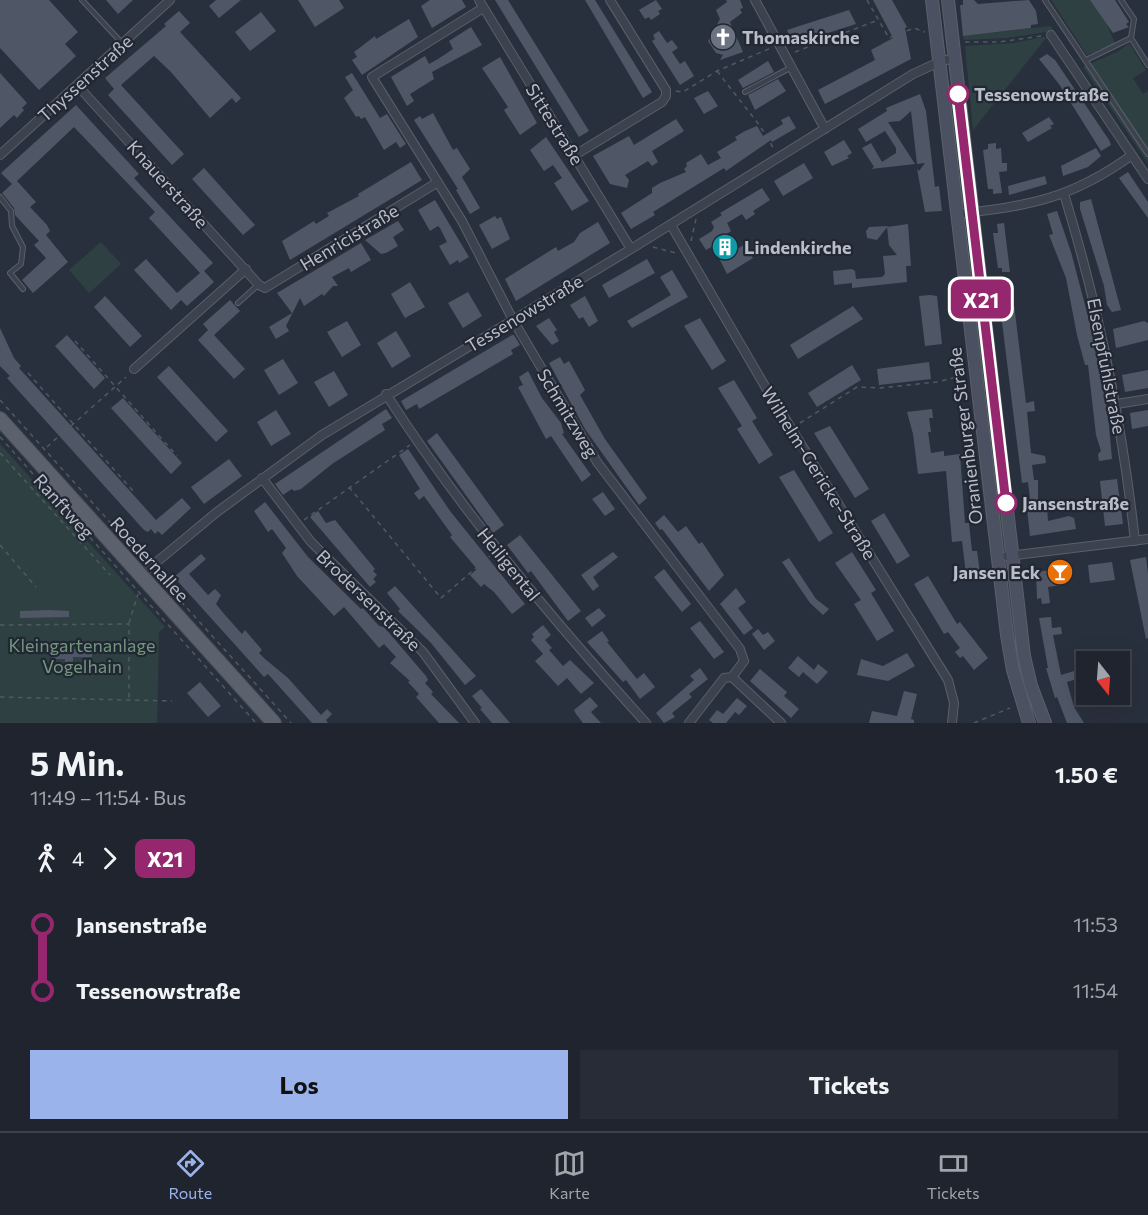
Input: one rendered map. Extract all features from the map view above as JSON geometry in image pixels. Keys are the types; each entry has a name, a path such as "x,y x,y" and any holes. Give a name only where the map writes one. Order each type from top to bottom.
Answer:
{"main road":[{"name":"Oranienburger Straße","path":"932,0 956,214 1013,670 1029,723"},
{"name":"Oranienburger Straße","path":"948,0 1024,656 1030,686 1045,723"},
{"name":"Roedernallee","path":"0,419 274,723"}],"street":[{"name":"Thyssenstraße","path":"0,155 170,0"},
{"path":"575,155 662,102 666,96 666,90 610,0"},
{"path":"755,0 825,129"},
{"name":"Schmitzweg","path":"481,4 372,77 438,182 484,261 513,320 597,462 740,649 744,661 732,677"},
{"name":"Sittestraße","path":"481,4 631,249"},
{"path":"1051,35 1148,179"},
{"name":"Tessenowstraße","path":"141,575 262,478 386,394 631,249 913,74 954,58"},
{"name":"Knauerstraße","path":"77,85 262,286"},
{"path":"956,214 1020,207 1064,194 1096,179 1132,155"},
{"name":"Henricistraße","path":"262,286 438,182"},
{"name":"Elsenpfuhlstraße","path":"1064,194 1090,278 1117,404 1135,541"},
{"name":"Wilhelm-Gericke-Straße","path":"670,225 748,358 948,680 954,703 951,723"},
{"path":"134,369 246,269"},
{"name":"Heiligental","path":"386,394 416,440 496,550 646,723"},
{"path":"1117,404 1148,399"},
{"name":"Brodersenstraße","path":"262,478 296,526 423,652 475,723"},
{"path":"998,558 1148,539"},
{"path":"689,723 724,678 732,677 781,723"}],"lane":[{"path":"82,0 123,43"},
{"path":"1045,0 1148,154"},
{"path":"1121,0 1134,19 1131,38 1148,65"},
{"path":"1085,60 1131,38"},
{"path":"745,92 790,68"},
{"path":"0,197 11,211 12,226 23,247 21,264 10,273 23,289"},
{"path":"238,303 262,286"}],"path":[{"path":"867,0 889,38 914,28 926,32"},
{"path":"791,54 878,20"},
{"path":"962,42 999,42 1051,35"},
{"path":"666,90 683,92 717,71 771,48"},
{"path":"717,71 760,126 774,150"},
{"path":"690,244 696,219"},
{"path":"651,247 676,253"},
{"path":"75,341 177,456"},
{"path":"28,373 134,492"},
{"path":"800,423 857,387 880,388 937,382 964,375"},
{"path":"72,425 126,377"},
{"path":"0,400 138,553"},
{"path":"46,447 59,436"},
{"path":"0,438 256,723"},
{"path":"296,526 416,440"},
{"name":"Ranftweg","path":"0,453 110,575"},
{"path":"349,488 441,598 496,550"},
{"path":"0,546 36,587"},
{"path":"158,576 291,723"},
{"path":"129,700 129,624 138,594"},
{"path":"0,626 129,624"},
{"path":"0,697 172,701"},
{"path":"974,723 1010,708"}],"green space":[{"path":"1051,0 1096,0 1115,43 1087,55"},
{"path":"1051,26 1054,31 1006,38 964,40 963,36"},
{"path":"1046,38 973,130 965,46 1014,43"},
{"path":"1129,43 1146,70 1133,78 1143,94 1148,91 1148,163 1083,67 1119,51"},
{"path":"949,80 966,204 959,205 945,81"},
{"path":"969,230 987,388 981,389 963,231"},
{"path":"101,242 121,264 89,293 69,270"},
{"path":"982,393 988,393 1005,536 999,536"},
{"name":"Kleingartenanlage Vogelhain","path":"0,444 165,627 159,632 157,723 0,723"}],"building":[{"path":"0,0 49,0 78,32 65,44 76,56 39,90 0,48"},
{"path":"106,0 133,0 118,14"},
{"path":"216,0 241,0 219,18 209,6"},
{"path":"298,0 339,0 344,8 315,27"},
{"path":"430,0 462,0 466,7 432,28 421,6"},
{"path":"495,0 508,0 589,131 579,137"},
{"path":"585,0 595,0 652,92 643,98"},
{"path":"656,0 662,9 658,11 660,14 651,20 649,17 645,19 639,10"},
{"name":"Thomaskirche","path":"726,0 740,0 743,8 740,9 742,13 730,22 743,52 720,60 723,55 716,53 708,41 720,19 716,10 727,2"},
{"path":"873,0 892,0 907,27 905,28 911,59 825,104 818,90 875,60 871,50 893,38"},
{"path":"963,0 974,0 978,4 1029,0 1036,11 1038,24 1031,25 1031,28 963,36 960,5 963,5"},
{"path":"1090,0 1115,0 1129,22 1126,24 1129,27 1113,33"},
{"path":"849,10 856,24 794,44 787,30"},
{"path":"179,11 190,23 180,32 241,98 236,103 232,98 210,118 171,72 154,56 121,85 184,154 172,165 108,95 114,89 105,78 166,26 164,24"},
{"path":"261,12 276,31 250,51 235,32"},
{"path":"409,19 418,37 362,75 352,60 357,57 354,52 375,36 376,39"},
{"path":"471,27 482,45 432,72 434,79 410,94 414,101 407,106 391,77 425,56 429,64 438,59 453,49 449,41"},
{"path":"659,31 667,43 672,40 678,48 672,52 680,64 685,61 694,76 680,85 652,41 655,39 653,35"},
{"path":"1047,54 1055,60 1111,145 1101,151 1059,84 1039,59"},
{"path":"500,57 537,123 520,135 504,110 508,107 482,68"},
{"path":"768,61 774,72 743,88 738,80"},
{"path":"0,73 27,103 17,118 14,115 0,128"},
{"path":"352,73 380,118 387,114 406,144 400,148 396,142 384,150 365,117 361,119 359,116 356,117 344,98 353,90 345,77"},
{"path":"778,79 786,91 755,110 748,95"},
{"path":"708,91 718,106 704,114 694,98"},
{"path":"920,94 926,111 935,187 939,186 942,211 925,212 917,169 919,171 925,163 917,164 911,111 900,121 888,122 915,164 871,169 874,167 862,148 871,143 882,162 896,153 896,148 885,131 866,142 858,129 887,111 886,108"},
{"path":"76,105 139,174 134,178 213,263 204,271 214,282 187,306 181,300 171,310 134,270 146,259 177,293 200,273 149,218 155,212 74,127 17,181 36,202 30,207 47,225 50,231 46,235 68,262 33,293 22,280 46,258 34,245 39,241 15,215 14,208 2,193 12,184 1,173"},
{"path":"433,113 453,150 457,148 470,169 462,177 480,208 470,214 456,190 458,189 414,120 420,116 422,119"},
{"path":"789,116 796,128 772,142 771,140 726,171 724,168 653,212 655,215 631,229 621,213 652,193 652,188 686,172 684,169 687,166 686,163 701,154 708,165 721,158 717,152 737,140 735,137 757,126 763,136 783,124 781,120"},
{"path":"1049,117 1054,124 1050,126 1052,128 1028,142 1022,133"},
{"path":"676,119 684,131 652,151 658,162 652,166 648,161 625,175 629,180 627,188 610,184 593,156 629,136 634,145"},
{"path":"546,137 589,201 572,211 554,183 562,178 553,165 544,171 530,150"},
{"path":"844,140 852,153 847,156 849,158 832,166 824,152"},
{"path":"996,143 996,149 1001,148 1002,163 1007,163 1007,171 999,172 1002,193 993,194 993,189 988,189 983,150 988,149 988,144"},
{"path":"1096,148 1101,156 1088,167 1063,176 1061,166"},
{"path":"411,162 422,180 290,260 282,241 314,221 316,224 329,216 327,213 359,196 358,194"},
{"path":"804,163 813,178 783,196 774,181"},
{"path":"204,168 255,225 243,235 192,179"},
{"path":"1128,172 1148,202 1148,218 1119,178"},
{"path":"1045,176 1047,184 1009,195 1008,186"},
{"name":"Lindenkirche","path":"762,188 770,200 753,211 755,214 746,220 742,214 727,223 731,231 725,235 735,250 744,245 753,258 727,274 713,246 706,250 699,239 712,231 714,227 711,222 722,215 720,213"},
{"path":"1091,199 1121,310 1112,312 1107,305 1104,286 1080,209 1080,202"},
{"path":"435,200 469,257 459,263 458,260 450,265 439,246 447,242 440,228 438,226 430,231 418,210"},
{"path":"1057,211 1071,252 1090,324 1108,415 1112,459 1099,461 1098,454 1101,451 1096,435 1088,365 1085,365 1077,335 1066,278 1049,235 1053,234 1047,214"},
{"path":"495,216 497,219 501,217 510,239 492,249 479,225"},
{"path":"398,221 404,230 393,237 398,246 386,253 381,254 365,240"},
{"path":"598,222 610,243 516,301 505,279 556,247 558,251 574,242 580,233"},
{"path":"1004,223 1010,272 1002,272 1002,268 998,268 993,233 998,233 997,224"},
{"path":"908,224 911,266 906,266 907,282 852,288 852,283 834,285 833,271 852,269 855,271 856,279 882,277 885,274 883,256 897,255 889,245 887,227"},
{"path":"888,226 877,240 867,238 866,231 869,227"},
{"path":"361,243 371,260 351,272 349,268 332,277 338,286 333,286 324,296 322,294 304,306 300,298 286,326 289,331 276,339 269,327 292,313 277,293"},
{"path":"647,259 655,273 609,298 602,285"},
{"path":"672,270 688,297 632,328 627,321 671,295 660,277"},
{"path":"410,282 425,307 405,318 391,294"},
{"path":"1012,288 1026,403 1034,401 1035,411 1027,412 1031,453 1045,456 1046,463 1032,465 1034,480 1038,480 1038,509 1047,508 1048,521 1069,516 1074,518 1076,529 1030,536 1026,500 1030,499 1028,482 1022,483 998,290"},
{"path":"468,292 482,316 463,328 448,303"},
{"path":"105,296 142,336 130,347 94,307"},
{"path":"585,296 598,321 589,327 583,317 579,319 570,305"},
{"path":"919,296 937,296 942,344 925,346"},
{"path":"230,300 240,311 214,335 245,369 234,379 198,340 208,330 203,324"},
{"path":"853,306 863,319 798,359 790,345"},
{"path":"549,318 557,330 554,332 559,341 552,345 536,326"},
{"path":"700,318 726,361 712,370 684,326"},
{"path":"347,321 361,345 342,357 327,332"},
{"path":"1144,321 1148,323 1148,340 1116,348 1113,329"},
{"path":"0,328 14,358 21,366 19,368 156,520 182,498 191,508 162,535 158,531 155,534 151,529 148,532 144,530 7,378 10,376 0,366"},
{"path":"396,331 411,356 392,368 377,343"},
{"path":"67,335 105,378 94,389 55,346"},
{"path":"512,335 520,345 511,350 513,354 419,409 417,404 406,410 401,401"},
{"path":"560,357 564,364 569,361 585,390 580,395 605,439 647,498 639,505 585,429 549,363"},
{"path":"283,359 298,383 279,395 264,370"},
{"path":"929,362 931,379 879,385 877,369"},
{"path":"852,365 861,380 817,407 808,393"},
{"path":"169,366 228,431 216,442 157,377"},
{"path":"1148,370 1148,388 1125,392 1122,375"},
{"path":"334,371 348,395 329,407 314,382"},
{"path":"528,371 542,398 561,423 564,433 562,434 591,475 582,482 551,436 546,439 518,387 523,385 519,377"},
{"path":"734,380 757,418 752,421 773,455 759,464 737,429 742,426 718,388"},
{"path":"123,398 182,463 171,474 111,408"},
{"path":"386,409 392,418 382,424 385,430 332,464 301,489 294,491 292,489 283,495 275,484"},
{"path":"932,409 933,418 929,418 931,432 928,432 931,453 944,451 944,456 960,454 965,523 969,523 972,551 977,551 980,573 966,574 962,541 952,542 946,471 918,474 913,434 907,412"},
{"path":"276,410 291,434 271,446 257,422"},
{"path":"1148,410 1148,426 1132,429 1130,413"},
{"path":"830,426 869,489 855,498 814,433"},
{"path":"437,433 504,525 493,533 427,441"},
{"path":"408,449 450,511 525,604 512,614 494,592 484,584 481,587 470,575 477,569 450,537 452,535 424,496 419,500 414,493 420,489 399,455"},
{"path":"229,459 242,476 204,504 191,487"},
{"path":"794,470 833,533 819,542 779,477"},
{"path":"1117,479 1123,524 1105,526 1100,481"},
{"path":"603,492 615,509 605,516 592,499"},
{"path":"265,502 308,557 379,626 384,627 426,676 428,680 425,683 433,692 431,694 459,723 439,723 416,697 419,694 408,682 410,681 390,663 396,657 384,644 379,648 344,607 334,616 297,576 282,553 286,548 272,529 268,532 254,511"},
{"path":"318,511 326,523 335,520 375,569 373,571 377,575 373,579 376,582 370,587 310,517"},
{"path":"884,513 910,556 897,564 871,521"},
{"path":"664,515 678,532 686,526 699,544 702,542 724,575 709,591 655,523"},
{"path":"520,535 581,611 568,621 531,571 528,573 507,545"},
{"path":"613,552 618,557 593,577 599,586 593,591 581,575"},
{"path":"852,552 876,590 871,593 894,631 877,641 854,604 861,600 835,563"},
{"path":"201,554 206,559 189,574 208,595 215,589 221,595 216,604 225,615 242,634 245,630 262,650 259,653 288,678 321,715 327,709 332,714 326,720 328,723 312,723 268,674 264,677 174,577"},
{"path":"1146,557 1148,638 1146,639 1130,560"},
{"path":"789,558 816,599 829,609 823,615 810,603 782,562"},
{"path":"1112,562 1115,580 1090,583 1088,565"},
{"path":"1071,567 1070,580 1064,581 1061,585 1048,587 1050,603 1042,604 1041,598 1037,599 1036,572"},
{"path":"664,569 691,604 682,612 654,577"},
{"path":"928,576 957,624 960,622 988,658 974,670 963,656 960,658 955,652 960,648 948,632 944,634 914,584"},
{"path":"395,586 476,676 465,685 431,643 398,611 400,609 387,593"},
{"path":"736,588 746,602 738,608 753,628 744,635 720,604"},
{"path":"599,608 606,616 592,627 585,618"},
{"path":"20,611 69,611 69,617 20,618"},
{"path":"1051,617 1052,628 1061,627 1062,634 1053,635 1061,675 1074,671 1076,679 1067,682 1074,707 1084,723 1067,723 1057,697 1055,698 1046,668 1048,668 1039,618"},
{"path":"700,621 724,652 714,659 690,628"},
{"path":"543,625 551,635 545,640 552,648 549,650 563,666 570,660 594,683 581,694 567,678 558,686 535,661 543,654 531,640 534,637 532,634"},
{"path":"758,629 763,635 768,632 775,641 764,650 752,634"},
{"path":"602,631 609,641 607,642 637,679 644,673 655,687 640,699 626,680 623,682 587,642"},
{"path":"92,649 92,657 73,657 73,675 65,676 65,659 52,659 52,652"},
{"path":"907,653 915,666 888,681 857,675 861,659 883,666"},
{"path":"798,656 814,670 818,664 828,672 817,684 803,672 799,677 788,668"},
{"path":"700,668 708,679 689,694 692,697 672,713 675,717 664,723 656,713 694,680 690,676"},
{"path":"760,669 787,692 784,696 799,709 791,718 750,681"},
{"path":"200,682 221,706 208,717 187,693"},
{"path":"481,689 510,723 492,723 480,709 482,708 472,696"},
{"path":"904,691 917,694 911,719 914,723 869,723 872,711 897,716"},
{"path":"590,697 598,706 591,712 601,723 583,723 574,710"},
{"path":"737,698 747,706 739,715 735,712 726,723 713,723 709,720 717,710 723,714"}],"bus line":[{"name":"X21","path":"958,94 1006,503"}],"place":[{"name":"Thomaskirche","path":"723,37"},
{"name":"Tessenowstraße","path":"958,94"},
{"name":"Lindenkirche","path":"725,247"},
{"name":"Jansenstraße","path":"1006,503"},
{"name":"Jansen Eck","path":"1060,572"}]}
